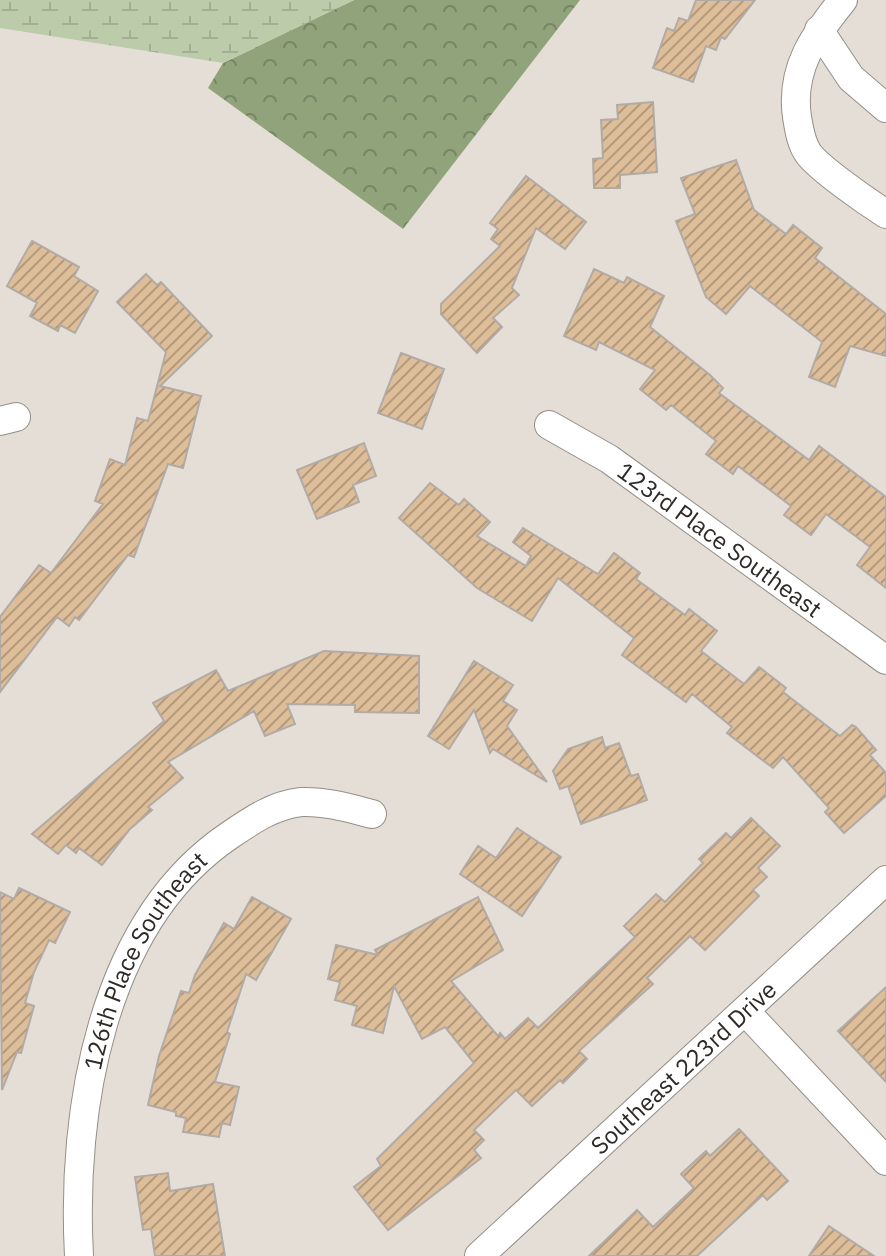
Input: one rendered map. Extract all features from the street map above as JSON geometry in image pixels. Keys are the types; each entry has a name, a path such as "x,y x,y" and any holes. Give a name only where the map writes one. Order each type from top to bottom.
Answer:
{"street":[{"path":"843,0 819,30 796,75 799,133 808,154 886,214"},
{"path":"819,30 851,78 886,108"},
{"name":"123rd Place Southeast","path":"549,425 609,459 886,660"},
{"name":"126th Place Southeast","path":"79,1256 77,1210 83,1130 102,1029 129,953 172,889 208,849 263,813 299,802 328,803 372,814"},
{"name":"Southeast 223rd Drive","path":"479,1256 886,880"},
{"path":"745,1011 886,1161"}],"green space":[{"path":"0,0 354,0 223,63 0,28"},
{"path":"354,0 580,0 403,229 208,88 223,63"}],"building":[{"path":"696,0 755,0 725,39 721,37 716,50 706,46 693,82 653,68 667,28 674,31 679,18 688,21"},
{"path":"653,102 657,172 620,175 620,188 594,188 593,159 603,158 601,120 618,119 617,105"},
{"path":"736,160 754,210 786,234 793,225 822,248 815,258 886,314 886,356 850,346 835,387 809,377 822,342 750,286 726,314 706,297 676,221 695,214 681,178"},
{"path":"526,176 586,222 565,249 536,228 512,288 519,295 493,318 502,327 477,353 441,314 441,304 500,246 491,239 498,229 490,223"},
{"path":"32,241 79,267 74,276 98,291 75,333 60,325 58,331 30,316 37,303 7,286"},
{"path":"594,269 624,283 627,277 664,296 650,327 710,375 723,388 719,393 809,460 819,446 886,497 886,588 857,565 870,547 826,514 811,535 784,515 791,506 738,466 733,474 706,454 716,441 671,405 666,410 640,389 655,370 599,342 596,350 564,336"},
{"path":"146,274 157,285 161,282 212,336 160,386 201,396 183,468 168,464 134,557 128,555 79,620 75,617 69,626 57,617 0,692 0,617 39,565 51,573 103,504 95,501 110,459 125,465 137,418 148,421 166,352 117,302"},
{"path":"401,353 444,369 422,429 378,413"},
{"path":"364,443 376,476 353,485 359,502 317,519 297,470"},
{"path":"430,483 459,505 464,499 490,522 477,536 526,566 531,556 513,542 523,528 598,574 614,553 640,573 636,579 685,615 689,609 717,631 701,651 744,684 759,667 786,688 783,692 840,736 852,725 856,727 876,750 870,755 886,773 886,796 844,833 825,812 829,808 783,757 773,768 727,733 732,727 692,694 686,702 622,655 634,638 558,578 532,621 477,588 399,518"},
{"path":"324,651 419,656 419,713 355,712 355,705 287,704 295,724 265,736 254,711 168,762 183,778 148,807 152,810 130,829 102,865 79,848 76,853 66,845 58,854 32,834 164,721 153,703 216,670 228,691"},
{"path":"474,661 513,685 503,701 517,710 507,726 547,782 493,749 490,753 474,710 449,749 428,736"},
{"path":"602,737 605,748 619,743 631,776 638,774 647,800 581,824 568,786 560,789 553,771 568,749"},
{"path":"751,818 780,846 758,868 767,877 753,890 759,896 705,950 690,936 647,978 653,984 579,1051 587,1059 563,1083 560,1080 532,1106 516,1090 474,1130 484,1140 474,1150 481,1158 388,1230 354,1187 381,1166 377,1159 474,1063 445,1027 422,1039 394,986 383,1033 352,1025 357,1006 335,1000 340,982 328,979 336,945 378,955 375,950 478,897 503,950 451,981 498,1036 500,1033 505,1039 528,1018 538,1028 635,937 624,926 656,894 665,902 703,863 699,859 726,833 731,838"},
{"path":"517,828 561,857 522,916 460,874 478,846 496,858"},
{"path":"19,888 70,912 55,943 49,940 34,972 25,1003 34,1006 21,1053 17,1052 2,1090 0,892 14,899"},
{"path":"252,897 291,919 256,980 246,974 227,1032 230,1034 215,1082 239,1087 230,1125 222,1123 219,1137 183,1132 186,1118 176,1116 176,1112 148,1105 159,1056 181,991 189,993 195,975 224,923 234,929"},
{"path":"886,987 886,1082 838,1031"},
{"path":"739,1129 788,1181 767,1200 763,1195 697,1256 589,1256 637,1210 653,1227 694,1188 681,1174 706,1151 710,1156"},
{"path":"168,1173 170,1191 213,1184 225,1256 155,1256 151,1229 143,1230 135,1177"},
{"path":"829,1226 874,1256 809,1256"}]}
